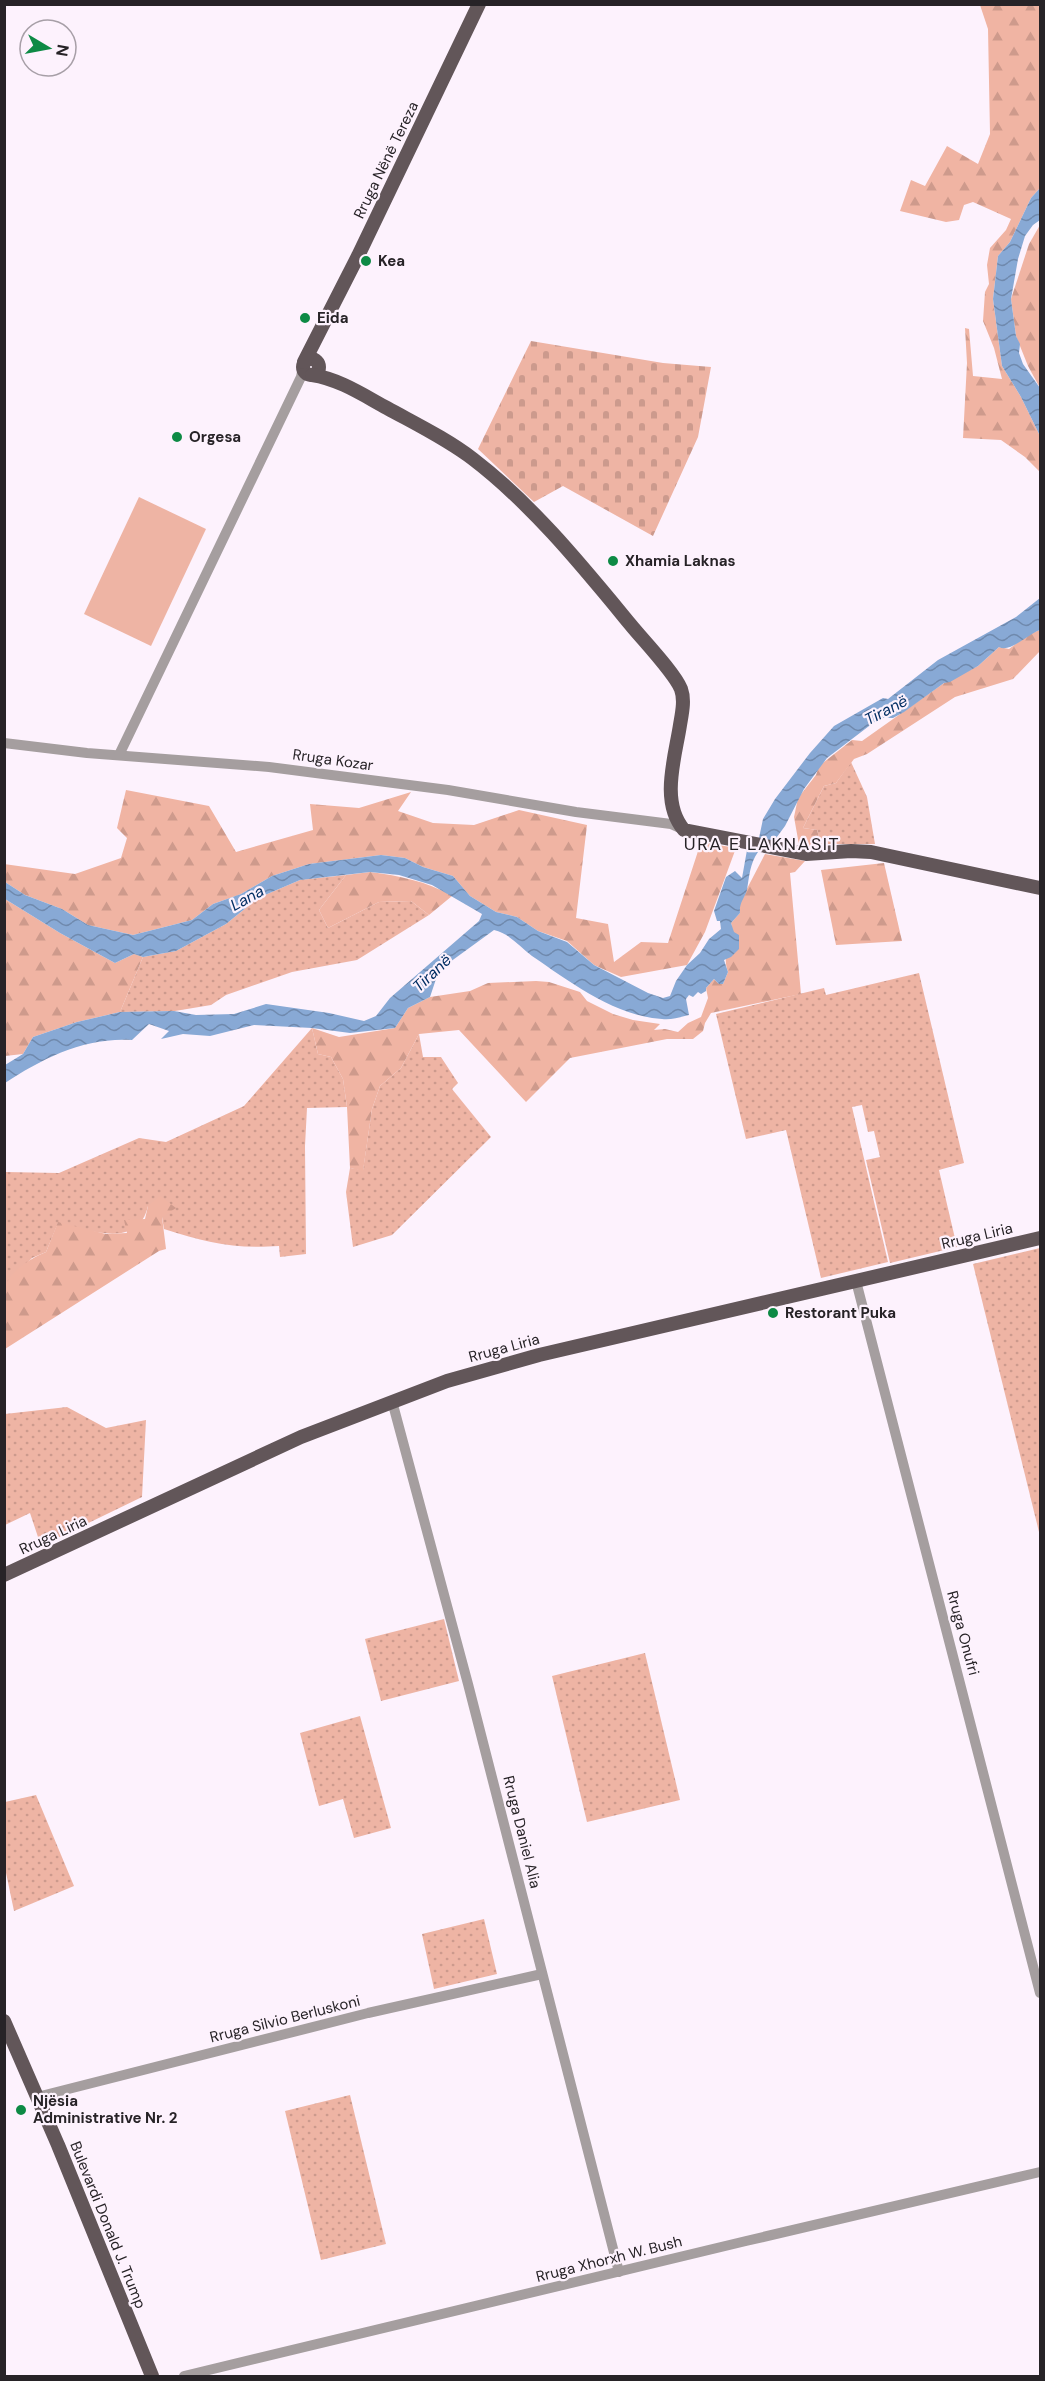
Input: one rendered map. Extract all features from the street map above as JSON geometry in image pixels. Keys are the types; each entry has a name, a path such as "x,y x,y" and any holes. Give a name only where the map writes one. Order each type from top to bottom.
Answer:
{"main road":[{"name":"Rruga Nënë Tereza","path":"309,369 321,330 479,4"},
{"path":"309,369 339,382 440,438 486,469 519,499 574,558 678,683 683,702 672,777 672,803 674,814 689,832 806,854 871,852 1041,888"},
{"name":"Rruga Liria","path":"4,1575 300,1437 471,1373 538,1354 1041,1238"},
{"name":"Bulevardi Donald J. Trump","path":"4,2021 152,2376"}],"street":[{"path":"119,755 250,478 309,369"},
{"name":"Rruga Kozar","path":"4,743 50,750 292,770 448,790 576,812 671,824 689,832"},
{"path":"656,822 668,814 672,803"},
{"name":"Rruga Onufri","path":"856,1281 1041,1993"},
{"name":"Rruga Daniel Alia","path":"392,1401 468,1684 619,2272"},
{"name":"Rruga Silvio Berluskoni","path":"36,2097 368,2013 542,1974"},
{"name":"Rruga Xhorxh W. Bush","path":"184,2376 1041,2172"}],"green space":[{"path":"980,5 1040,5 1040,188 1031,198 1010,242 998,256 993,299 1002,366 1021,397 1040,436 1040,472 1025,457 1001,440 963,438 967,363 965,328 969,329 973,376 1002,379 994,348 983,321 985,292 989,284 987,265 990,248 1006,230 1011,219 973,202 964,205 959,220 946,222 900,211 911,180 925,186 947,146 978,164 990,134 988,29"},
{"path":"1040,225 1040,388 1016,336 1011,299 1029,244"},
{"path":"531,341 663,363 711,367 698,437 653,536 563,486 534,502 478,449"},
{"path":"139,497 206,529 151,646 84,614"},
{"path":"1040,630 1040,651 1013,679 955,697 867,754 854,759 836,783 824,786 803,828 817,830 821,844 807,847 799,845 794,817 798,798 816,775 819,766 852,740 862,741 944,683 978,666 999,647 1009,649 1029,634"},
{"path":"851,762 867,797 875,844 821,844 817,830 803,828 824,786 836,783"},
{"path":"126,790 209,806 236,852 313,830 310,804 359,808 411,792 398,811 433,823 474,825 519,810 587,825 576,918 608,924 614,962 641,942 668,943 701,842 736,848 705,932 687,965 621,977 594,965 567,941 538,931 517,917 496,912 470,896 453,876 423,867 405,858 381,855 309,864 272,876 241,894 213,904 192,920 133,935 88,925 62,909 25,895 5,882 4,864 75,874 121,858 127,838 117,828"},
{"path":"765,854 805,861 795,872 790,873 801,994 711,1013 703,1031 693,1039 667,1039 570,1058 526,1102 459,1030 419,1034 401,1068 380,1086 372,1109 363,1171 350,1168 343,1079 331,1057 318,1054 312,1028 339,1037 395,1028 408,1008 430,997 470,991 488,983 536,981 549,982 580,992 587,1001 613,1014 660,1024 654,1030 665,1029 678,1032 688,1023 701,1017 708,998 706,988 714,979 719,984 723,984 728,972 726,958 732,936 731,923 740,913 739,904"},
{"path":"884,863 902,941 836,945 821,870"},
{"path":"370,872 412,880 432,886 452,896 429,915 411,901 379,902 328,928 319,910 346,875"},
{"path":"346,875 319,910 328,928 379,902 411,901 429,915 357,960 292,972 226,995 211,1005 175,1011 120,1012 143,957 176,951 226,924 258,898 300,880"},
{"path":"5,899 115,963 134,954 143,957 120,1012 77,1022 33,1037 23,1054 5,1056"},
{"path":"919,973 964,1163 939,1170 957,1247 890,1263 866,1160 880,1157 874,1131 868,1132 862,1105 852,1107 888,1262 821,1278 786,1130 746,1139 716,1014 824,988 826,995"},
{"path":"312,1028 318,1054 331,1057 343,1079 347,1107 307,1108 306,1254 280,1257 279,1246 234,1246 179,1234 164,1229 162,1217 148,1206 143,1220 134,1228 123,1233 97,1232 58,1223 46,1252 32,1258 5,1286 5,1172 59,1173 139,1138 166,1142 244,1106"},
{"path":"419,1034 423,1057 441,1057 458,1083 452,1089 491,1137 392,1235 353,1247 346,1192 350,1168 363,1170 372,1109 380,1086 401,1068"},
{"path":"160,1196 176,1208 162,1217 166,1249 159,1251 5,1349 5,1286 22,1265 46,1252 58,1222 106,1234 127,1233 124,1220 145,1219 148,1206"},
{"path":"1040,1248 1040,1536 973,1264"},
{"path":"67,1407 106,1428 146,1420 142,1497 41,1546 30,1513 5,1525 5,1414"},
{"path":"444,1619 459,1681 381,1701 365,1639"},
{"path":"645,1653 680,1800 587,1822 552,1676"},
{"path":"360,1716 391,1828 354,1838 343,1799 319,1806 300,1733"},
{"path":"36,1795 74,1886 14,1911 5,1868 5,1802"},
{"path":"484,1919 497,1974 434,1989 422,1934"},
{"path":"350,2095 386,2244 321,2260 285,2111"}],"water":[{"path":"1040,188 1040,220 1025,236 1018,259 1011,299 1016,336 1020,344 1019,353 1023,364 1040,388 1040,436 1021,397 1002,366 993,299 998,256 1010,242 1031,198"},
{"name":"Tiranë","path":"1040,598 1040,630 1014,645 999,647 978,666 944,683 904,712 893,718 882,718 873,723 827,758 804,789 785,826 774,841 759,838 763,819 775,799 834,726 883,698 888,699 938,660 1016,617"},
{"path":"747,850 758,852 749,875 740,913 731,923 734,932 739,935 739,949 724,960 728,972 723,984 719,984 714,979 706,991 701,994 698,992 693,997 689,995 686,999 689,1015 662,1019 627,1012 610,1005 577,987 509,937 494,930 439,970 430,997 408,1008 395,1028 350,1033 312,1028 254,1025 210,1036 183,1034 161,1039 169,1031 149,1024 132,1040 98,1042 65,1051 34,1065 5,1083 5,1065 23,1054 33,1037 77,1022 120,1012 174,1011 196,1015 234,1014 266,1004 329,1013 364,1021 376,1016 390,998 479,921 482,914 432,885 399,875 370,872 300,880 258,898 226,924 176,951 143,957 134,954 115,963 5,899 5,882 25,895 62,909 88,925 133,935 192,920 213,904 241,894 272,876 309,864 381,855 405,858 423,867 453,876 470,896 496,912 517,917 538,931 567,942 594,965 648,993 663,998 670,996 676,981 687,965 700,953 709,939 721,929 720,921 717,921 714,911 726,877 735,871 742,878"}],"place":[{"name":"Kea","path":"366,261"},
{"name":"Eida","path":"305,318"},
{"name":"Orgesa","path":"177,437"},
{"name":"Xhamia Laknas","path":"613,561"},
{"name":"Restorant Puka","path":"773,1313"},
{"name":"Njësia Administrative Nr. 2","path":"21,2110"}],"district":[{"name":"URA E LAKNASIT","path":"762,844"}],"water label":[{"name":"Lana","path":"247,898"}]}
